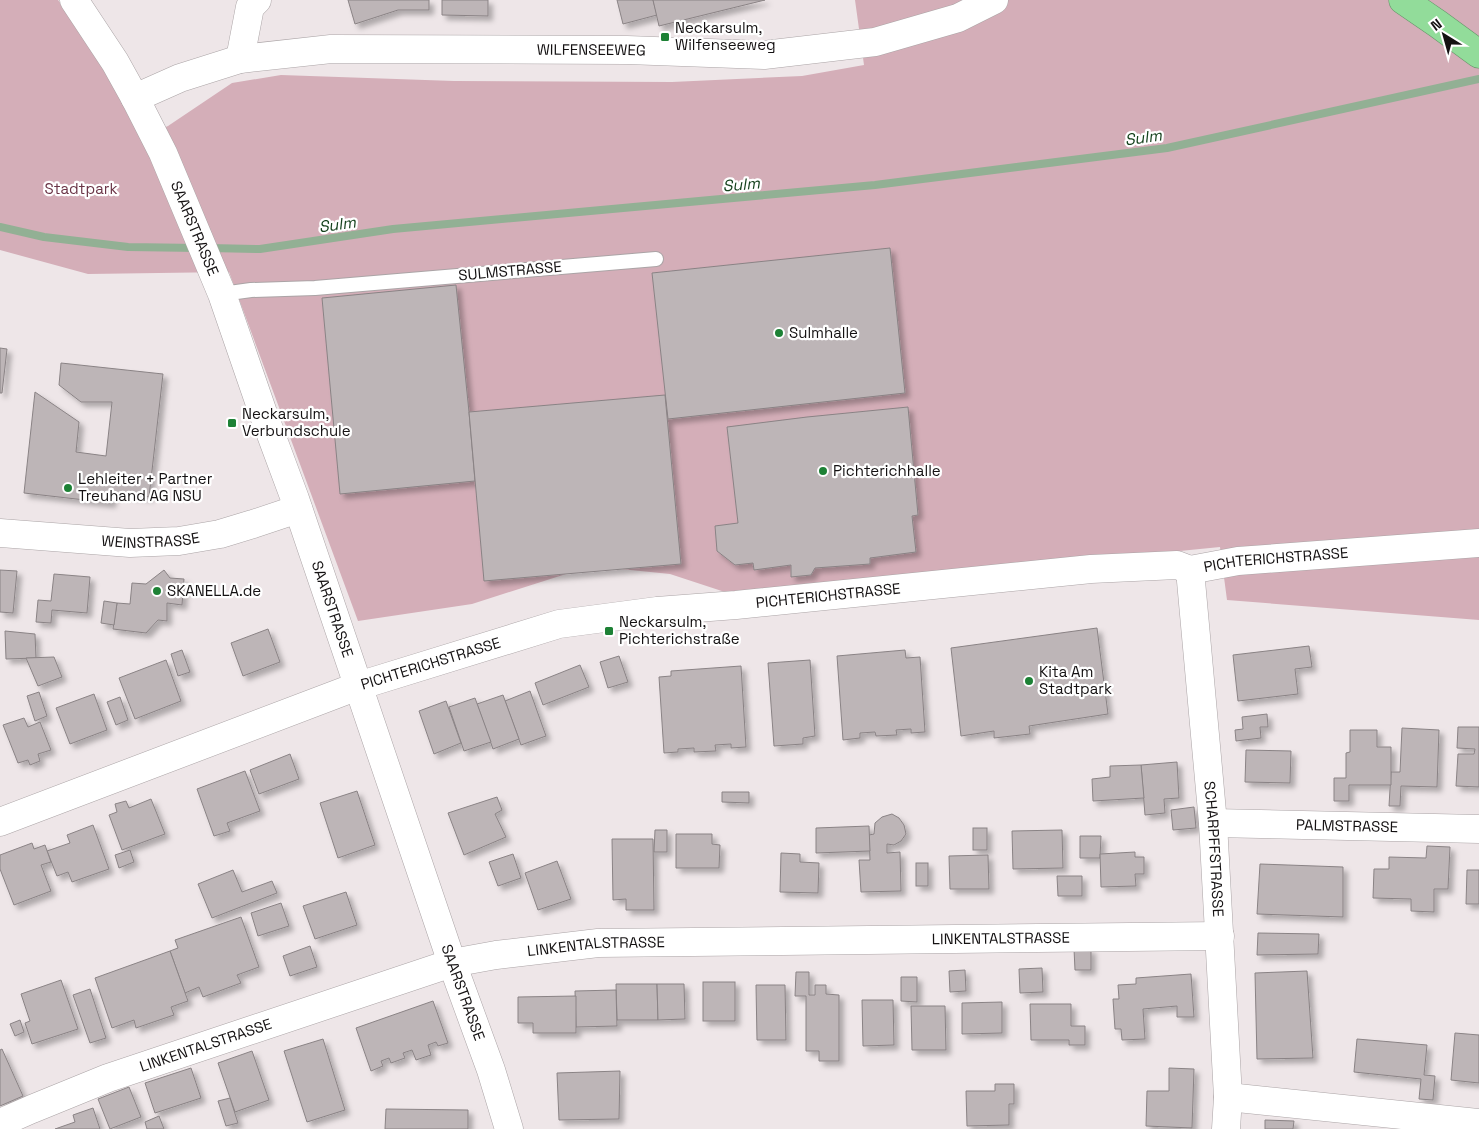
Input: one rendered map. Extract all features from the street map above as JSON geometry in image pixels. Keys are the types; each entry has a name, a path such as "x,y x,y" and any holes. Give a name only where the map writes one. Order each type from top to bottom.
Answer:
{"highway":[{"path":"1402,0 1479,54"}],"street":[{"name":"SAARSTRASSE","path":"74,0 115,62 164,153 217,282 298,509 452,963 491,1070 509,1129"},
{"path":"240,59 250,7 257,0"},
{"name":"WILFENSEEWEG","path":"135,98 180,78 240,59 331,49 627,50 764,54 875,42 958,18 994,0"},
{"name":"WEINSTRASSE","path":"0,533 130,543 179,541 220,534 298,509"},
{"name":"PICHTERICHSTRASSE","path":"0,822 358,686 559,624 606,617 1091,569 1177,565 1190,570 1238,561 1479,543"},
{"name":"SCHARPFFSTRASSE","path":"1190,570 1213,823 1228,1097 1226,1129"},
{"name":"PALMSTRASSE","path":"1213,823 1479,829"},
{"name":"LINKENTALSTRASSE","path":"0,1123 108,1078 452,963 496,955 598,943 1220,936"},
{"path":"1228,1097 1479,1123"}],"lane":[{"name":"SULMSTRASSE","path":"217,282 251,290 315,288 656,258"}],"green space":[{"name":"Stadtpark","path":"0,0 58,0 80,30 143,137 168,126 232,83 281,75 454,81 672,82 802,76 864,65 855,0 1479,0 1479,620 1227,600 1220,547 734,595 670,574 591,566 472,604 358,621 229,272 88,274 0,250"}],"building":[{"path":"348,0 429,0 429,10 398,10 355,24"},
{"path":"442,0 488,0 488,16 442,15"},
{"path":"617,0 653,0 657,15 623,24"},
{"path":"653,0 765,0 659,26"},
{"name":"Sulmhalle","path":"890,248 905,393 668,419 652,273"},
{"path":"456,285 475,481 340,494 322,298"},
{"path":"0,348 7,349 2,393 0,393"},
{"path":"61,363 163,374 149,497 113,492 111,503 24,493 35,392 79,422 76,452 106,456 112,402 81,402 59,385"},
{"path":"665,395 681,564 484,581 469,412"},
{"name":"Pichterichhalle","path":"908,407 918,515 912,516 916,552 870,558 870,564 815,568 811,575 791,577 791,565 754,570 753,563 735,565 717,551 715,526 738,523 727,427"},
{"path":"0,570 17,571 13,613 0,612"},
{"path":"164,570 170,578 184,579 182,605 167,603 167,621 158,620 146,633 113,629 117,603 130,604 132,583 146,584"},
{"path":"54,574 90,577 87,613 52,610 51,623 36,622 38,600 51,601"},
{"path":"104,601 117,603 114,625 101,623"},
{"name":"Kita Am Stadtpark","path":"1097,628 1108,714 1029,726 1030,734 994,738 994,731 961,736 951,648"},
{"path":"268,629 280,662 243,676 231,643"},
{"path":"5,631 35,634 36,658 6,659"},
{"path":"1309,646 1312,667 1295,669 1298,694 1238,701 1233,655"},
{"path":"182,650 190,672 178,676 171,654"},
{"path":"905,650 906,658 920,657 925,732 911,733 911,729 896,730 897,735 876,736 875,732 860,733 860,738 843,740 837,656"},
{"path":"619,656 628,682 608,688 600,662"},
{"path":"54,657 62,677 38,686 26,658"},
{"path":"166,660 181,701 135,719 119,678"},
{"path":"810,660 815,736 803,738 803,744 774,746 768,663"},
{"path":"580,665 589,687 543,705 535,683"},
{"path":"741,666 746,747 731,748 731,744 715,745 716,751 694,752 694,748 678,749 678,752 664,753 659,677 671,676 671,671"},
{"path":"530,691 546,736 521,745 505,701"},
{"path":"39,692 47,716 35,721 27,696"},
{"path":"94,694 107,730 70,744 56,708"},
{"path":"503,695 519,739 493,749 477,704"},
{"path":"120,697 128,720 116,725 107,702"},
{"path":"475,698 491,742 464,751 449,707"},
{"path":"446,701 461,743 434,754 419,711"},
{"path":"1267,714 1268,727 1260,727 1261,738 1236,741 1235,730 1243,729 1242,717"},
{"path":"24,718 28,727 40,722 51,750 38,754 40,761 30,765 28,760 18,763 3,725"},
{"path":"1458,727 1479,727 1479,787 1456,786 1458,754 1474,754 1475,749 1457,748"},
{"path":"1402,728 1439,730 1437,787 1401,786 1400,806 1389,806 1391,772 1400,772"},
{"path":"1350,730 1377,730 1377,747 1391,747 1391,785 1349,785 1349,801 1334,801 1334,778 1346,778 1346,753 1350,752"},
{"path":"1246,750 1291,751 1290,783 1245,782"},
{"path":"290,754 299,779 259,794 250,770"},
{"path":"1177,762 1179,798 1164,799 1165,813 1145,815 1141,765"},
{"path":"1141,765 1144,798 1093,801 1092,779 1110,777 1110,766"},
{"path":"245,771 260,811 227,823 230,831 214,836 197,789"},
{"path":"357,791 375,845 338,858 320,803"},
{"path":"722,792 749,792 749,803 722,802"},
{"path":"497,797 502,810 495,814 506,837 464,855 448,813"},
{"path":"151,799 165,834 122,850 109,815 117,812 115,804 126,801 129,808"},
{"path":"1194,807 1196,828 1173,830 1171,810"},
{"path":"892,814 899,818 904,825 906,834 901,841 894,845 887,844 887,853 900,852 901,891 861,892 859,860 870,860 869,835 874,834 875,823 882,817"},
{"path":"93,825 109,869 72,882 68,872 57,876 47,851 70,843 67,835"},
{"path":"869,826 870,851 816,853 816,828"},
{"path":"973,828 987,828 987,850 973,850"},
{"path":"655,830 667,830 667,852 654,852"},
{"path":"1062,830 1063,868 1013,869 1012,831"},
{"path":"676,834 712,834 712,844 720,845 719,868 676,868"},
{"path":"1080,836 1101,836 1100,858 1080,858"},
{"path":"612,839 653,839 654,910 626,910 626,899 613,900"},
{"path":"32,843 34,849 45,845 51,862 41,865 51,891 14,905 0,869 0,855"},
{"path":"1427,846 1450,847 1448,889 1434,889 1434,912 1411,911 1411,899 1373,898 1374,869 1389,869 1389,857 1426,858"},
{"path":"130,850 134,862 119,868 115,855"},
{"path":"1135,852 1135,857 1144,857 1144,874 1135,874 1136,886 1101,887 1100,854"},
{"path":"781,853 800,854 800,862 819,863 818,893 780,892"},
{"path":"513,854 521,878 498,886 489,862"},
{"path":"988,855 989,889 950,889 949,856"},
{"path":"557,861 571,899 538,910 525,873"},
{"path":"916,863 928,863 928,886 916,886"},
{"path":"1260,864 1343,867 1343,917 1257,914"},
{"path":"233,870 242,892 272,881 277,893 212,918 198,884"},
{"path":"1467,870 1479,870 1479,904 1466,904"},
{"path":"1057,876 1082,876 1082,896 1058,896"},
{"path":"346,892 357,925 315,939 303,906"},
{"path":"281,903 289,926 258,936 251,913"},
{"path":"241,917 259,967 237,975 241,983 203,997 199,987 185,993 170,951 178,948 175,940"},
{"path":"1258,933 1319,934 1318,954 1257,955"},
{"path":"310,946 317,967 290,976 283,956"},
{"path":"1074,949 1091,949 1091,970 1075,970"},
{"path":"170,951 188,1001 171,1007 174,1015 136,1028 134,1020 112,1028 95,978"},
{"path":"1042,968 1043,992 1020,993 1019,969"},
{"path":"965,970 966,991 950,992 949,971"},
{"path":"1307,971 1313,1058 1257,1059 1255,973"},
{"path":"796,972 809,972 809,995 815,995 815,985 826,985 826,994 839,995 839,1061 819,1061 819,1051 806,1051 806,996 795,996"},
{"path":"1191,974 1194,1017 1177,1017 1177,1006 1143,1009 1145,1039 1122,1040 1121,1029 1115,1029 1113,999 1119,999 1118,985 1136,984 1136,978"},
{"path":"901,977 917,977 917,1002 901,1001"},
{"path":"61,980 78,1029 32,1044 25,1023 30,1021 21,994"},
{"path":"703,982 735,982 735,1021 703,1021"},
{"path":"616,984 657,984 658,1020 617,1020"},
{"path":"657,984 684,984 685,1019 658,1020"},
{"path":"756,985 785,985 786,1040 757,1040"},
{"path":"90,989 106,1038 90,1043 73,995"},
{"path":"616,990 617,1026 576,1027 575,991"},
{"path":"576,996 576,1033 533,1033 533,1023 518,1023 518,997"},
{"path":"862,1000 893,1000 894,1045 863,1046"},
{"path":"433,1001 448,1043 438,1046 436,1042 428,1045 431,1055 416,1060 412,1050 403,1053 405,1058 391,1063 389,1058 381,1061 383,1066 371,1071 356,1028"},
{"path":"1002,1002 1002,1033 962,1034 962,1003"},
{"path":"1030,1004 1071,1004 1071,1026 1085,1026 1085,1045 1069,1045 1069,1040 1031,1040"},
{"path":"911,1006 945,1006 946,1050 912,1050"},
{"path":"20,1020 24,1032 15,1036 10,1024"},
{"path":"1455,1033 1479,1035 1479,1083 1451,1080"},
{"path":"323,1039 345,1110 307,1122 284,1051"},
{"path":"1357,1039 1427,1045 1424,1075 1435,1076 1433,1100 1419,1099 1421,1079 1354,1072"},
{"path":"2,1049 23,1096 0,1106 0,1050"},
{"path":"252,1051 269,1100 235,1112 218,1063"},
{"path":"191,1068 201,1098 155,1113 145,1083"},
{"path":"1169,1068 1194,1069 1192,1128 1146,1126 1147,1091 1169,1091"},
{"path":"620,1071 619,1119 559,1120 557,1073"},
{"path":"995,1084 1014,1084 1014,1104 1009,1104 1009,1125 967,1126 966,1091 995,1091"},
{"path":"129,1087 141,1117 110,1129 98,1099"},
{"path":"230,1098 238,1123 226,1126 218,1101"},
{"path":"93,1108 100,1129 55,1129 75,1122 73,1115"},
{"path":"386,1109 468,1110 468,1129 385,1129"},
{"path":"159,1116 164,1129 147,1129 145,1122"},
{"path":"1265,1120 1294,1121 1293,1129 1265,1129"}],"waterway":[{"name":"Sulm","path":"209,248 260,249 393,229 875,185 1167,148 1479,79"},
{"name":"Sulm","path":"0,227 44,237 128,247 198,248"}],"place":[{"name":"Neckarsulm, Wilfenseeweg","path":"665,37"},
{"name":"Sulmhalle","path":"779,333"},
{"name":"Neckarsulm, Verbundschule","path":"232,423"},
{"name":"Pichterichhalle","path":"823,471"},
{"name":"Lehleiter + Partner Treuhand AG NSU","path":"68,488"},
{"name":"SKANELLA.de","path":"157,591"},
{"name":"Neckarsulm, Pichterichstraße","path":"609,631"},
{"name":"Kita Am Stadtpark","path":"1029,681"}]}
